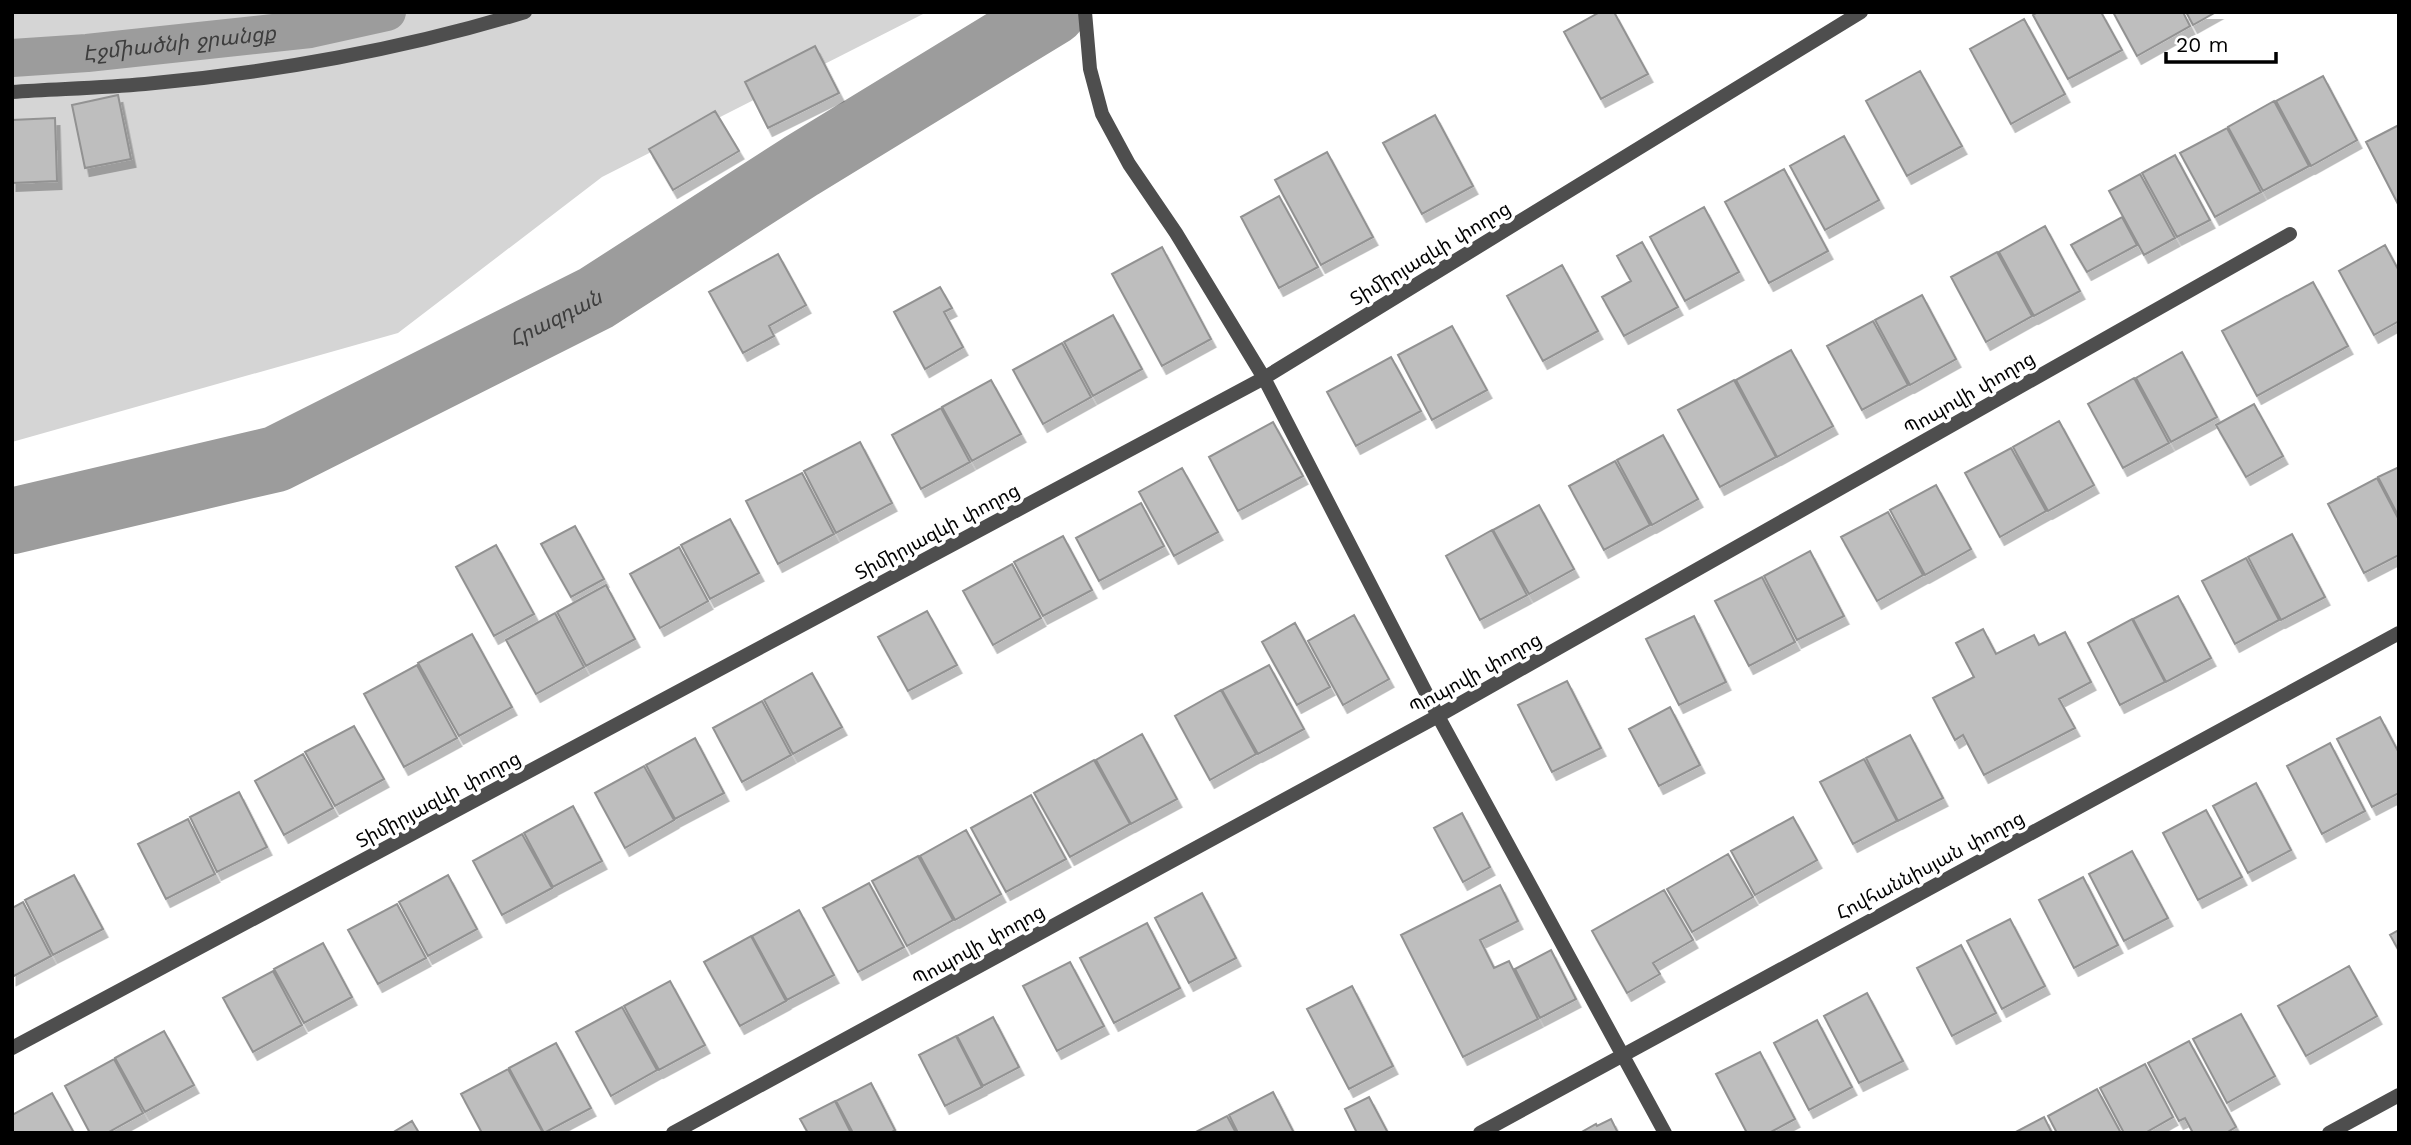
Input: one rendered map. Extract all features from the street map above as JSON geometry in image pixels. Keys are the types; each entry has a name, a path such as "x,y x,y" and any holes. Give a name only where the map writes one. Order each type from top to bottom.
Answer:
{"street":[{"path":"12,92 145,84 304,64 484,25 525,12"},
{"path":"1085,12 1090,69 1102,114 1129,164 1264,377 1438,716 1665,1133"},
{"name":"Տիմիրյազևի փողոց","path":"12,1048 1264,377 1861,12"},
{"name":"Պոպովի փողոց","path":"673,1133 1438,716 2290,234"},
{"name":"Հովհաննիսյան փողոց","path":"1480,1133 2399,633"},
{"path":"2329,1133 2399,1094"}],"shaded area":[{"path":"12,12 927,12 602,177 398,333 12,442"}],"building":[{"path":"1600,12 1614,12 1648,74 1601,99 1564,32"},
{"path":"2038,12 2101,12 2122,50 2068,79 2033,15"},
{"path":"2113,12 2183,12 2190,26 2137,56"},
{"path":"2186,12 2216,12 2193,25"},
{"path":"2024,19 2065,94 2011,124 1970,49"},
{"path":"815,46 839,93 768,128 745,82"},
{"path":"1920,71 1962,146 1907,176 1866,101"},
{"path":"2323,76 2357,140 2311,166 2276,101"},
{"path":"118,95 131,159 85,168 72,105"},
{"path":"2274,101 2309,166 2263,191 2228,127"},
{"path":"715,111 739,151 673,190 649,149"},
{"path":"1435,115 1473,186 1422,214 1383,143"},
{"path":"55,118 57,181 12,183 12,120"},
{"path":"2399,125 2399,203 2398,204 2366,142"},
{"path":"2227,128 2261,192 2215,217 2180,153"},
{"path":"1844,136 1879,200 1825,230 1790,166"},
{"path":"1327,152 1373,237 1321,265 1275,180"},
{"path":"2175,155 2210,220 2177,237 2142,173"},
{"path":"1784,169 1828,251 1769,283 1725,202"},
{"path":"2140,174 2175,238 2144,255 2109,191"},
{"path":"1279,196 1318,267 1279,288 1241,217"},
{"path":"1704,207 1739,272 1685,301 1650,237"},
{"path":"2122,217 2137,245 2087,272 2071,245"},
{"path":"2045,226 2080,291 2034,316 1999,252"},
{"path":"1642,242 1678,307 1624,336 1602,297 1631,281 1617,256"},
{"path":"2385,245 2399,271 2399,321 2374,335 2339,271"},
{"path":"1162,247 1211,339 1162,366 1112,274"},
{"path":"1997,252 2032,316 1986,342 1951,277"},
{"path":"778,254 806,305 769,326 774,336 743,353 709,292"},
{"path":"1562,265 1598,331 1543,361 1507,296"},
{"path":"2313,282 2348,346 2257,396 2222,331"},
{"path":"940,287 952,308 944,312 963,347 925,369 894,312"},
{"path":"1922,295 1956,359 1910,385 1875,320"},
{"path":"1113,315 1142,369 1093,396 1064,342"},
{"path":"1873,321 1908,385 1862,410 1827,346"},
{"path":"1452,326 1487,390 1432,420 1398,355"},
{"path":"1062,343 1091,397 1043,424 1013,370"},
{"path":"1791,350 1833,426 1777,457 1736,380"},
{"path":"2182,352 2217,417 2171,442 2136,378"},
{"path":"1391,357 1421,411 1356,446 1327,392"},
{"path":"2134,378 2169,443 2123,468 2088,404"},
{"path":"991,380 1021,434 972,461 942,407"},
{"path":"1734,380 1776,457 1720,487 1678,410"},
{"path":"2254,404 2283,456 2246,477 2216,425"},
{"path":"941,408 970,462 921,489 892,435"},
{"path":"2059,421 2094,485 2048,511 2013,447"},
{"path":"1273,422 1303,476 1238,511 1209,457"},
{"path":"1663,435 1698,499 1652,525 1617,460"},
{"path":"860,442 892,503 836,533 804,471"},
{"path":"2011,448 2046,511 2000,537 1965,473"},
{"path":"1615,461 1650,525 1604,550 1569,486"},
{"path":"2399,467 2399,517 2378,477"},
{"path":"1182,468 1218,532 1174,556 1139,492"},
{"path":"802,473 834,534 778,564 746,501"},
{"path":"2377,478 2399,520 2399,555 2364,573 2328,504"},
{"path":"1936,485 1971,549 1925,575 1890,510"},
{"path":"1141,503 1164,546 1099,581 1076,538"},
{"path":"1539,505 1574,569 1529,594 1493,530"},
{"path":"1888,512 1923,575 1877,601 1841,537"},
{"path":"730,519 759,573 710,599 681,545"},
{"path":"575,526 604,579 571,597 541,544"},
{"path":"1492,530 1527,595 1480,620 1446,556"},
{"path":"2292,534 2325,597 2281,620 2248,557"},
{"path":"1063,536 1092,590 1043,616 1014,562"},
{"path":"496,545 534,614 494,636 456,567"},
{"path":"679,547 708,601 660,628 630,574"},
{"path":"1810,551 1844,616 1797,640 1764,576"},
{"path":"2246,558 2279,620 2235,644 2202,581"},
{"path":"1012,564 1041,618 993,645 963,591"},
{"path":"1762,577 1795,642 1749,666 1715,601"},
{"path":"606,585 635,639 586,666 557,612"},
{"path":"2178,596 2211,658 2166,682 2133,619"},
{"path":"927,611 957,665 908,691 878,637"},
{"path":"555,613 584,667 536,694 506,640"},
{"path":"1354,615 1389,679 1343,705 1308,641"},
{"path":"1694,616 1726,682 1679,705 1646,639"},
{"path":"2132,619 2165,682 2120,705 2088,643"},
{"path":"1295,623 1330,687 1297,705 1262,642"},
{"path":"1983,629 1996,654 2034,635 2039,645 2065,632 2091,682 2059,699 2075,728 1984,775 1963,735 1955,740 1933,698 1974,677 1956,643"},
{"path":"472,634 512,707 459,736 418,663"},
{"path":"417,665 457,738 404,767 364,694"},
{"path":"1269,665 1304,729 1258,754 1222,690"},
{"path":"812,673 842,727 793,754 764,700"},
{"path":"1567,681 1601,748 1552,772 1518,705"},
{"path":"1221,690 1256,754 1210,780 1175,716"},
{"path":"762,701 791,755 742,782 713,728"},
{"path":"1670,707 1700,765 1659,786 1629,729"},
{"path":"2380,717 2399,753 2399,793 2372,807 2337,739"},
{"path":"354,726 384,779 335,806 305,752"},
{"path":"1142,734 1177,799 1131,824 1096,760"},
{"path":"1910,735 1943,798 1898,821 1866,758"},
{"path":"695,738 724,793 675,819 646,765"},
{"path":"2330,743 2365,811 2322,834 2287,766"},
{"path":"303,754 333,808 284,835 255,781"},
{"path":"1864,759 1897,821 1853,844 1820,782"},
{"path":"1094,760 1130,824 1070,857 1034,793"},
{"path":"644,766 674,820 625,848 595,793"},
{"path":"2256,783 2291,850 2248,873 2213,806"},
{"path":"239,792 267,847 217,872 190,817"},
{"path":"1031,795 1066,859 1006,892 971,828"},
{"path":"573,806 602,861 553,887 524,833"},
{"path":"2206,810 2242,877 2198,900 2163,833"},
{"path":"1462,813 1490,867 1463,882 1434,828"},
{"path":"1793,817 1817,860 1755,895 1731,851"},
{"path":"188,819 215,874 166,899 138,844"},
{"path":"966,830 1001,894 955,920 920,856"},
{"path":"522,834 552,888 502,915 473,861"},
{"path":"2132,851 2168,918 2124,941 2089,874"},
{"path":"1728,854 1753,897 1692,932 1667,889"},
{"path":"918,856 953,920 907,946 872,881"},
{"path":"74,875 103,929 53,955 25,900"},
{"path":"448,875 477,929 428,956 399,902"},
{"path":"2083,877 2118,945 2074,968 2039,900"},
{"path":"869,883 904,947 858,972 823,908"},
{"path":"1500,885 1518,921 1480,940 1494,968 1509,961 1538,1019 1463,1057 1401,935"},
{"path":"1664,890 1693,940 1653,963 1660,974 1627,993 1592,931"},
{"path":"1202,893 1236,958 1189,983 1155,918"},
{"path":"23,902 51,956 12,977 12,908"},
{"path":"397,904 426,958 378,984 348,930"},
{"path":"799,910 834,975 787,1000 752,936"},
{"path":"2010,919 2045,986 2002,1009 1967,941"},
{"path":"1147,923 1180,988 1114,1023 1080,958"},
{"path":"2399,930 2399,951 2390,935"},
{"path":"751,936 786,1001 740,1026 704,962"},
{"path":"323,943 352,997 304,1023 274,969"},
{"path":"1961,945 1996,1013 1952,1036 1917,968"},
{"path":"1551,950 1576,999 1540,1018 1515,969"},
{"path":"1070,962 1104,1026 1057,1051 1023,986"},
{"path":"2349,966 2377,1016 2306,1056 2278,1006"},
{"path":"273,971 302,1025 253,1052 223,998"},
{"path":"670,981 705,1045 659,1070 624,1006"},
{"path":"1352,986 1393,1066 1349,1089 1307,1009"},
{"path":"1867,993 1903,1061 1859,1083 1824,1016"},
{"path":"622,1007 657,1070 611,1096 576,1032"},
{"path":"2241,1014 2275,1076 2227,1103 2193,1039"},
{"path":"993,1017 1019,1067 983,1086 957,1036"},
{"path":"1817,1020 1852,1087 1809,1110 1774,1043"},
{"path":"164,1031 194,1085 145,1112 115,1058"},
{"path":"956,1036 982,1087 945,1106 919,1055"},
{"path":"2189,1041 2236,1127 2226,1133 2193,1133 2185,1118 2179,1121 2148,1063"},
{"path":"556,1043 591,1108 544,1133 509,1068"},
{"path":"1760,1052 1795,1119 1769,1133 1747,1133 1716,1074"},
{"path":"114,1059 143,1113 107,1133 90,1133 65,1086"},
{"path":"2145,1064 2173,1117 2145,1133 2124,1133 2100,1088"},
{"path":"508,1069 543,1133 482,1133 461,1094"},
{"path":"871,1083 895,1130 890,1133 853,1133 836,1101"},
{"path":"2097,1089 2121,1133 2057,1133 2048,1116"},
{"path":"1273,1092 1294,1133 1238,1133 1229,1115"},
{"path":"52,1093 74,1133 12,1133 12,1115"},
{"path":"1369,1097 1388,1133 1357,1133 1345,1109"},
{"path":"835,1101 851,1133 808,1133 800,1119"},
{"path":"1227,1116 1236,1133 1194,1133"},
{"path":"2044,1117 2052,1133 2014,1133"},
{"path":"1611,1119 1618,1133 1580,1133 1596,1124 1597,1126"},
{"path":"412,1121 419,1133 392,1133"}],"waterway":[{"name":"Էջմիածնի ջրանցք","path":"12,58 87,53 310,29 387,12"},
{"name":"Հրազդան","path":"12,521 276,459 596,298 801,166 1053,12"}]}
